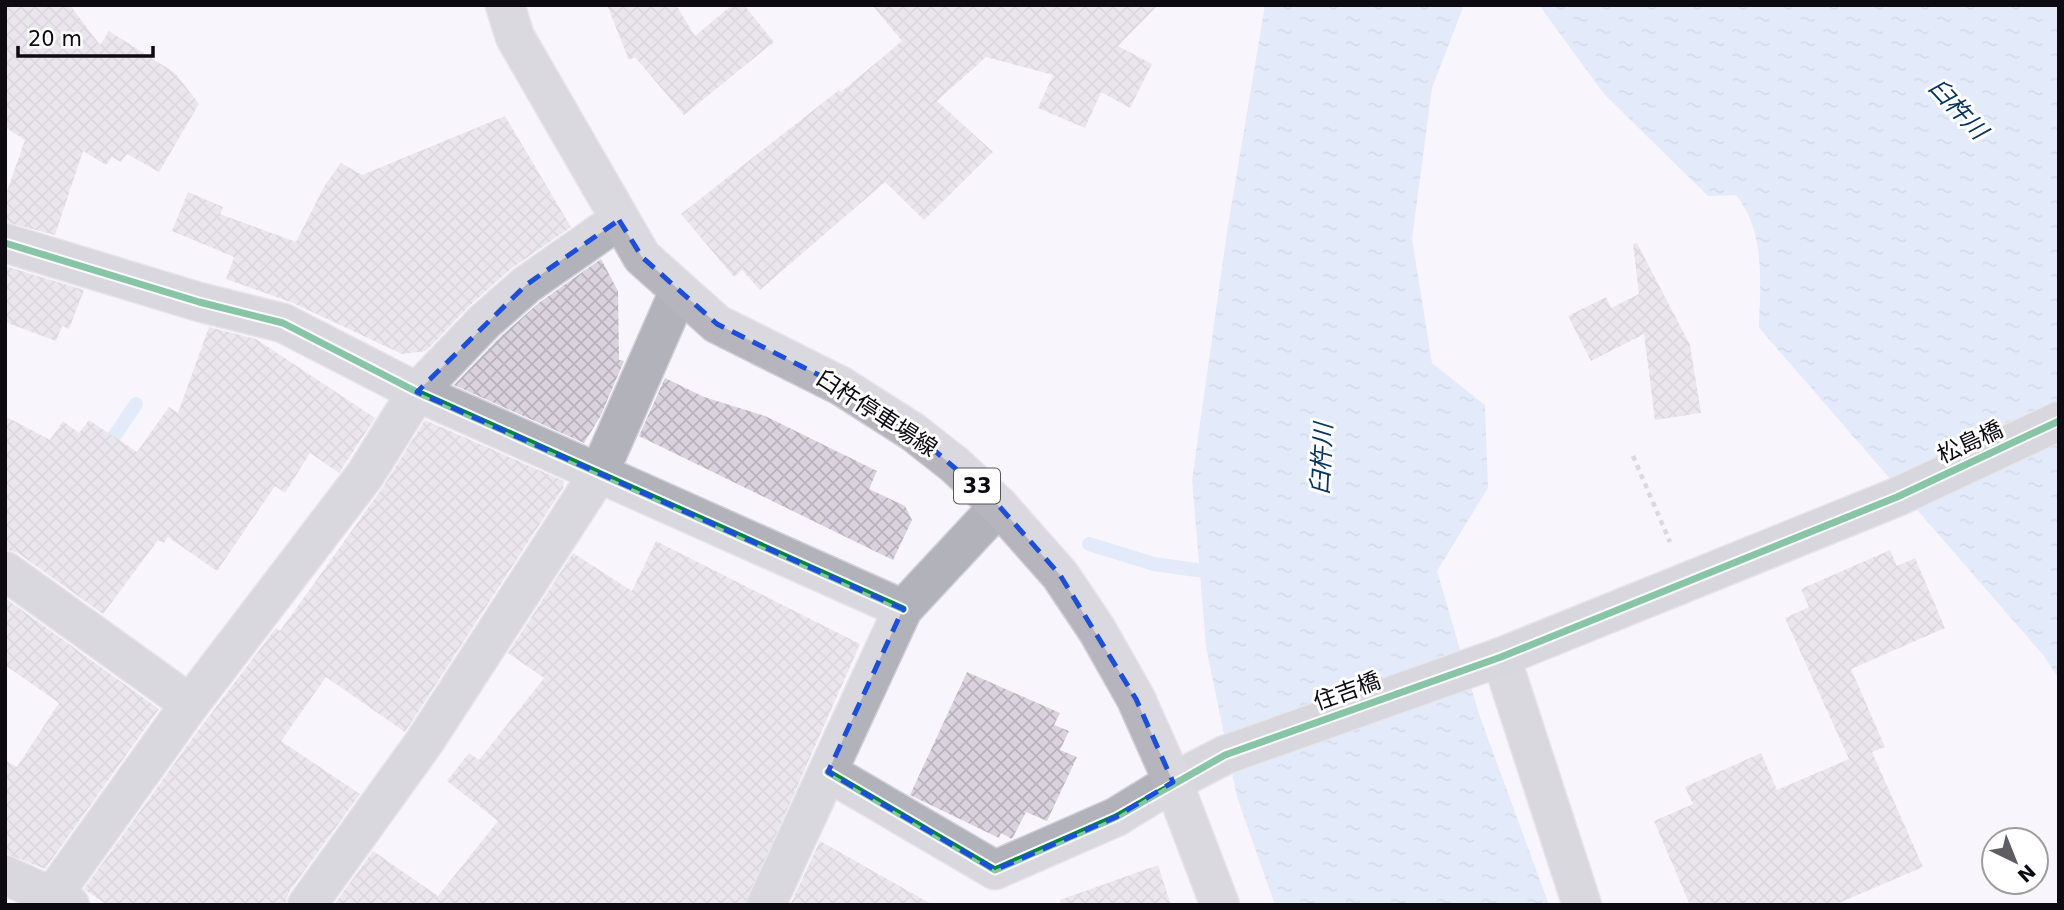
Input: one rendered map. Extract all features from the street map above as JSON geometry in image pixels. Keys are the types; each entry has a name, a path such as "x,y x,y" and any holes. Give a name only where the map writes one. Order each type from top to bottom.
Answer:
{"main road":[{"name":"臼杵停車場線","path":"505,5 515,37 618,220 642,257 717,324 841,386 914,432 999,506 1060,575 1097,630 1136,699 1173,782 1220,905"}],"street":[{"path":"7,879 61,900 190,704 365,475 418,392 484,322 526,285 618,220"},
{"path":"5,243 199,302 283,323 418,392 903,609"},
{"path":"307,905 425,741 599,473 679,291"},
{"name":"松島橋","path":"1492,660 1897,497 2059,421"},
{"path":"766,905 903,609 999,506"},
{"path":"5,571 190,704"},
{"path":"1492,660 1582,905"},
{"name":"住吉橋","path":"1173,782 1224,755 1492,660"},
{"path":"828,772 995,870 1116,817 1173,782"}],"path":[{"path":"1633,456 1674,550"}],"highlighted area":[{"path":"619,220 642,257 717,324 841,386 913,432 999,506 1060,575 1136,699 1173,782 1116,817 995,870 828,772 903,609 417,392 526,285"}],"water":[{"name":"臼杵川","path":"1265,5 1464,5 1432,88 1412,239 1432,363 1485,405 1488,488 1437,571 1479,714 1549,905 1275,905 1237,797 1206,647 1192,480 1227,232"},
{"name":"臼杵川","path":"1539,5 2059,5 2059,679 2044,656 1759,328 1760,276 1757,241 1746,209 1736,195 1708,196 1604,94"}],"building":[{"path":"5,5 70,5 100,45 109,31 175,73 199,104 159,172 127,154 121,162 112,157 106,165 83,151 55,235 5,222 5,197 25,140 5,127"},
{"path":"607,5 676,5 695,36 732,5 744,5 774,42 684,115 635,57 629,60"},
{"path":"872,5 1158,5 1118,46 1152,64 1130,108 1101,92 1085,128 1038,108 1053,75 986,57 937,101 993,152 924,220 885,182 760,290 742,270 734,277 681,214 839,90 841,92 902,41"},
{"path":"505,116 571,227 512,268 469,306 426,351 402,354 293,303 226,279 234,257 172,231 188,192 223,207 220,214 296,242 325,185 341,163 362,175"},
{"path":"1637,243 1690,345 1701,413 1655,420 1644,334 1591,361 1568,316 1606,297 1611,308 1639,294 1633,244"},
{"path":"601,259 618,291 619,360 624,361 600,417 584,443 454,385 499,338 540,302"},
{"path":"5,266 84,290 69,329 62,326 56,341 5,322"},
{"path":"209,327 256,339 375,418 339,473 310,453 285,493 275,486 217,571 168,537 164,543 158,540 103,614 18,553 5,549 5,416 50,440 63,421 79,433 89,420 137,452 169,407 178,413"},
{"path":"665,378 704,397 765,416 877,471 869,489 905,506 912,520 893,560 639,436"},
{"path":"425,420 564,481 563,488 405,732 326,677 281,741 360,794 289,892 285,905 107,905 88,892 84,889 276,628 280,631 383,487"},
{"path":"656,541 860,644 745,905 334,905 373,851 438,896 498,821 447,781 469,753 479,760 544,678 508,653 573,553 632,591"},
{"path":"1890,550 1897,566 1915,558 1945,628 1851,669 1885,747 1872,752 1923,867 1834,905 1690,905 1654,821 1693,804 1685,787 1761,753 1777,790 1849,759 1785,618 1809,607 1801,589"},
{"path":"5,598 159,709 45,869 5,853 5,760 17,767 59,703 5,665"},
{"path":"967,672 1060,713 1054,725 1069,731 1060,750 1077,757 1047,821 1026,812 1012,839 1001,833 999,838 910,795"},
{"path":"820,841 933,905 790,905"},
{"path":"1158,865 1171,905 1061,905 1060,900"}],"waterway":[{"path":"105,450 136,404"},
{"path":"1089,544 1154,564 1217,573"}],"cycle path":[{"path":"5,243 199,302 283,323 417,392 903,609"},
{"path":"828,772 995,870 1116,817 1225,755 1501,657 1897,497 2059,421"}]}
